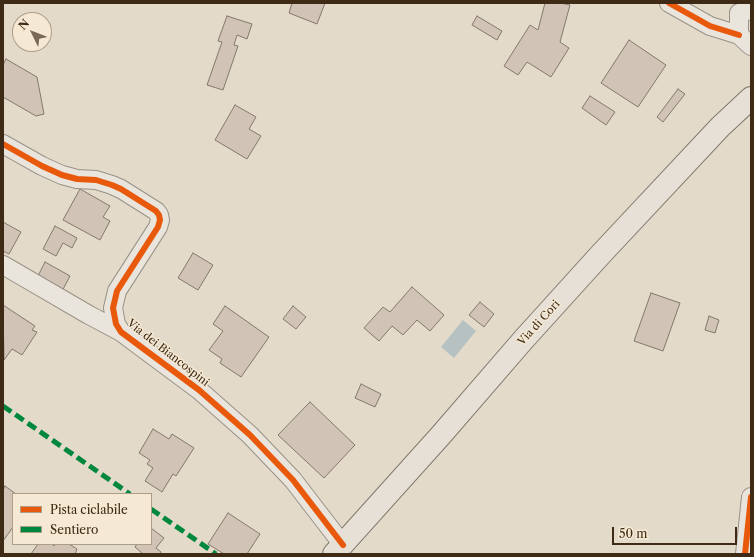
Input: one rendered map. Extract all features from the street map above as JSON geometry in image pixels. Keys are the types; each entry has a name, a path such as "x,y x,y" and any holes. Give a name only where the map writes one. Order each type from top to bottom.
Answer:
{"main road":[{"name":"Via di Cori","path":"339,550 572,286 747,106"}],"street":[{"path":"669,3 710,26 745,41 742,9"},
{"name":"Via dei Biancospini","path":"3,144 47,169 62,175 77,179 96,180 112,185 151,207 159,215 160,220 158,227 120,285 114,298 113,314 116,324 121,332"},
{"name":"Via dei Biancospini","path":"3,265 83,312 121,332 205,395 250,435 293,480 339,550"},
{"path":"745,554 751,497"}],"shaded area":[{"path":"463,320 476,331 454,358 441,347"}],"building":[{"path":"292,3 325,3 317,24 289,13"},
{"path":"545,3 561,3 570,5 560,42 569,48 551,77 527,62 518,75 504,66 530,25 538,30"},
{"path":"227,16 252,24 247,39 237,35 234,45 238,46 223,90 207,85 222,42 218,41"},
{"path":"477,16 502,31 497,40 472,25"},
{"path":"629,40 666,65 638,107 601,83"},
{"path":"6,59 37,77 44,114 36,116 3,97 3,65"},
{"path":"678,89 685,94 663,122 657,117"},
{"path":"590,96 615,112 606,125 582,108"},
{"path":"235,105 256,117 249,129 261,136 247,159 215,140"},
{"path":"80,189 110,206 103,217 110,221 100,240 63,220"},
{"path":"3,222 21,232 9,254 3,251"},
{"path":"55,226 77,238 72,248 63,243 56,256 43,249"},
{"path":"193,253 213,265 198,290 178,278"},
{"path":"45,262 70,276 60,295 35,282"},
{"path":"412,287 444,315 430,331 417,320 403,335 392,326 379,341 364,328 383,307 390,312"},
{"path":"651,293 680,303 663,351 634,341"},
{"path":"480,302 494,314 484,327 469,315"},
{"path":"3,305 35,326 32,330 37,332 22,355 12,349 4,360"},
{"path":"225,306 269,337 241,377 220,363 222,359 209,350 223,331 213,324"},
{"path":"293,306 306,317 296,329 283,319"},
{"path":"709,316 719,320 715,333 705,330"},
{"path":"361,384 381,394 375,407 355,398"},
{"path":"310,402 355,445 324,478 278,435"},
{"path":"153,429 169,439 172,434 194,448 176,476 173,474 162,492 145,481 153,468 147,464 150,460 139,453"},
{"path":"5,486 15,493 12,493 12,528 3,541 3,490"},
{"path":"228,513 260,534 247,554 224,554 208,544"},
{"path":"152,529 164,538 156,548 161,552 160,554 143,554 135,547 136,545 152,545"},
{"path":"37,545 71,545 77,549 75,554 31,554"}],"marked path":[{"path":"3,406 129,493"},
{"path":"152,510 216,554"}],"cycle path":[{"path":"669,3 710,26 739,35"},
{"path":"3,144 42,166 62,175 77,179 96,180 112,185 156,211 160,220 158,227 117,291 113,308 116,324 121,332 199,390 250,435 293,480 343,545"},
{"path":"745,554 751,497"}]}
